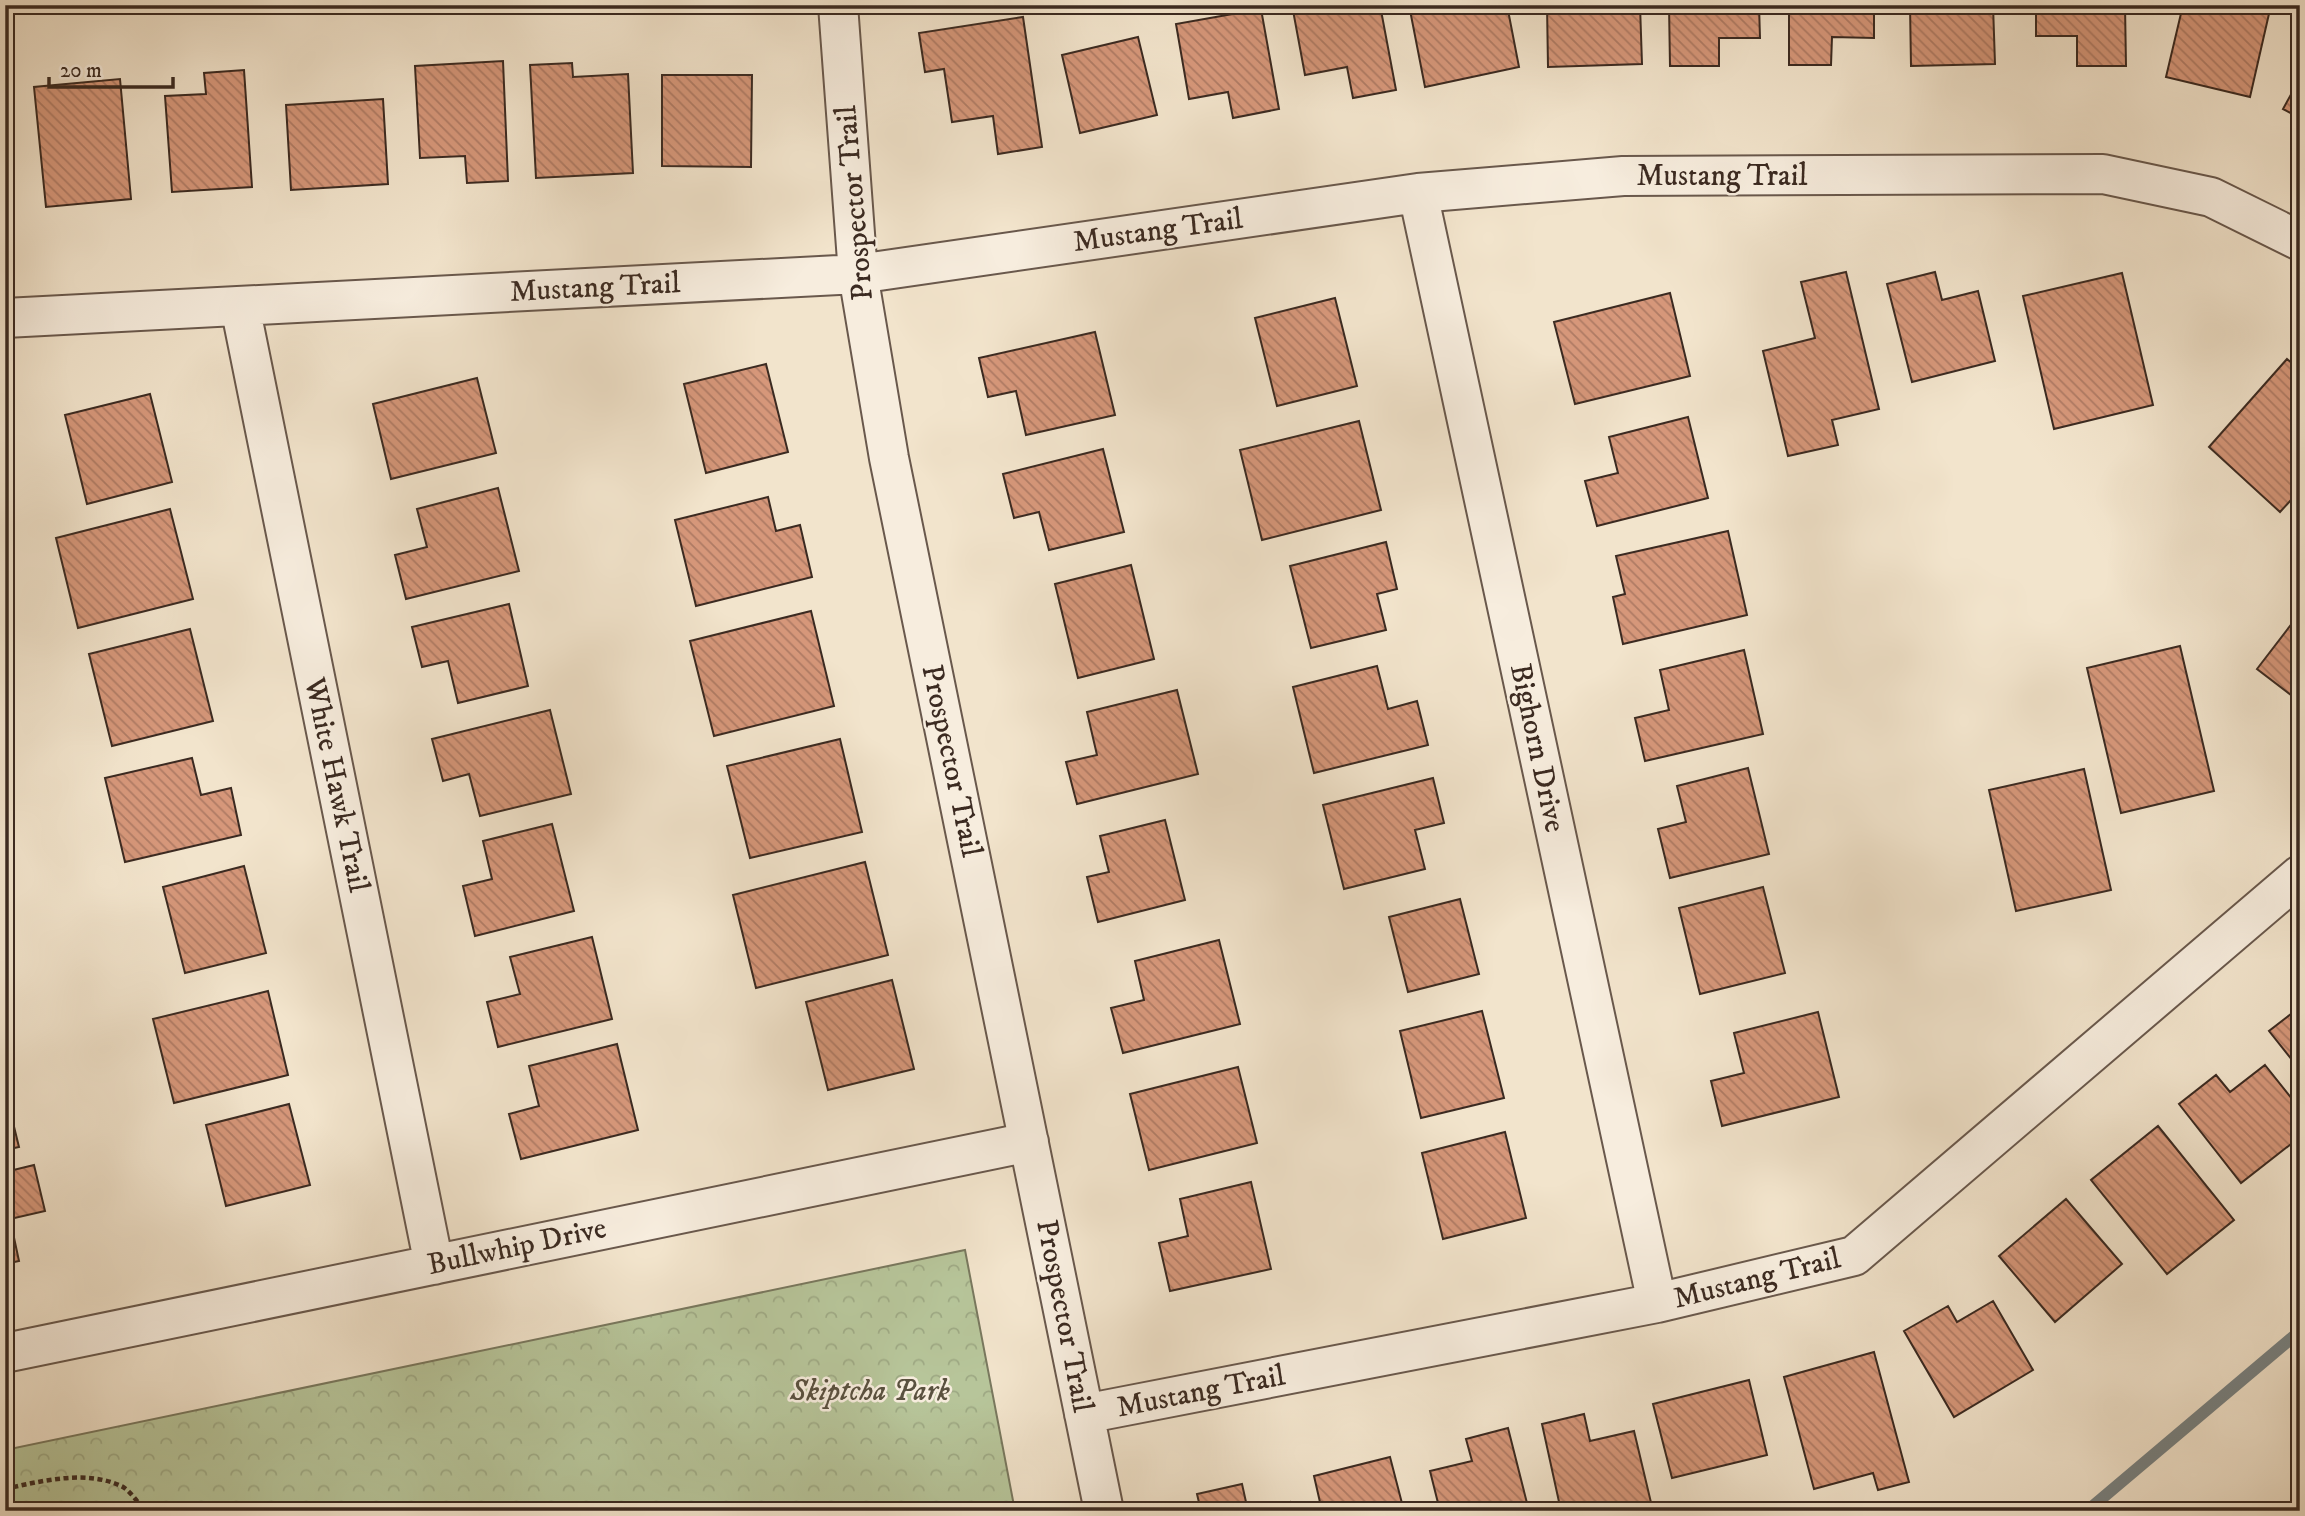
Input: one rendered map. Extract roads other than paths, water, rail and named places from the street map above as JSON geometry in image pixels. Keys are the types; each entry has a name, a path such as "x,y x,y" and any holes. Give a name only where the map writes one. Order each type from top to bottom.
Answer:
{"street":[{"name":"Prospector Trail","path":"838,5 858,274 889,458 1104,1511"},
{"name":"Mustang Trail","path":"5,317 858,274 1418,193 1623,176 2103,174 2211,197 2300,241"},
{"name":"Bighorn Drive","path":"1418,193 1657,1303"},
{"name":"White Hawk Trail","path":"240,306 434,1265"},
{"name":"Mustang Trail","path":"1084,1414 1657,1303 1854,1256 2300,875"},
{"name":"Bullwhip Drive","path":"5,1353 1029,1142"}],"waterway":[{"path":"2087,1511 2300,1331"}],"park label":[{"name":"Skiptcha Park","path":"870,1391"}]}
